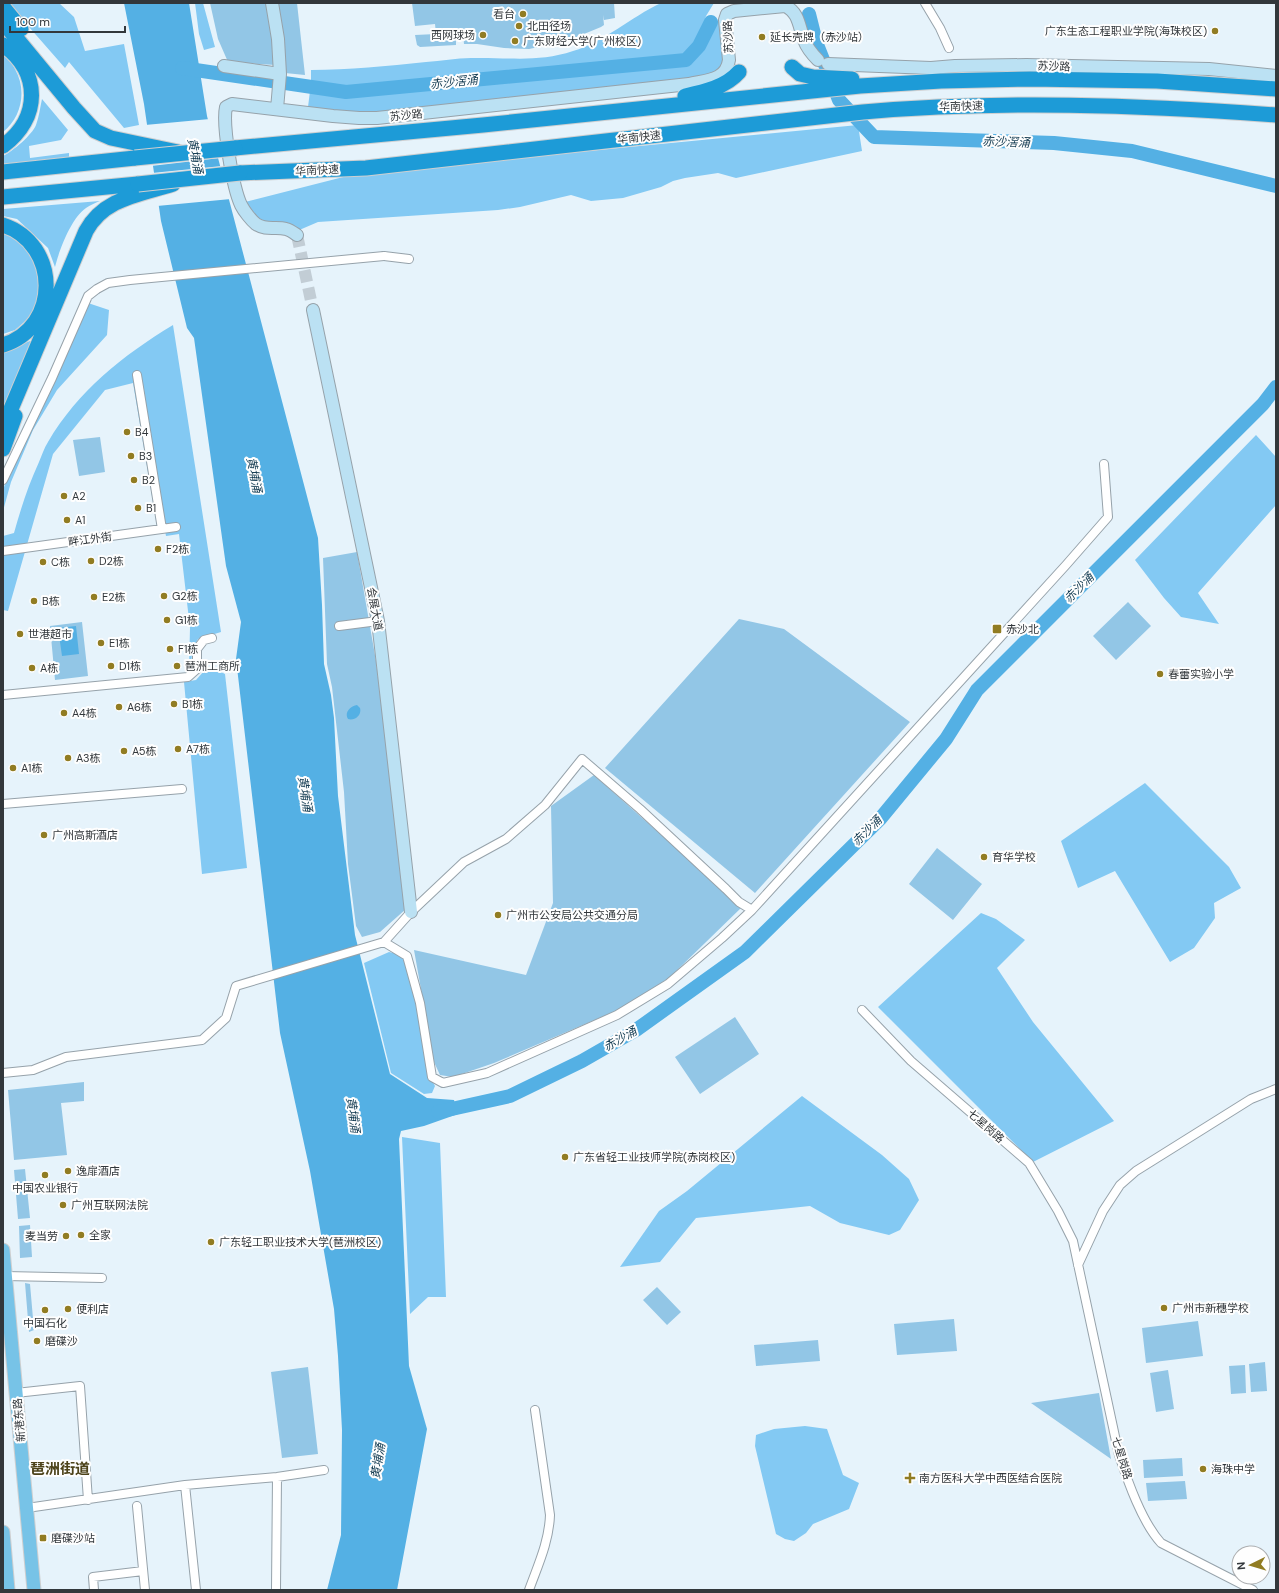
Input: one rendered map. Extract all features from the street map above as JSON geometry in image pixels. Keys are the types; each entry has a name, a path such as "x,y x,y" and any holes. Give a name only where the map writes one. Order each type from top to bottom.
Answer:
{"highway":[{"path":"3,7 40,51 46,64 49,77"},
{"path":"3,22 95,131 135,150"},
{"path":"3,45 19,58 26,69 31,81 32,97 29,111 24,122 18,132 3,146"},
{"path":"796,70 813,77 859,83"},
{"path":"635,109 707,91 732,80 739,72"},
{"path":"3,172 135,150 184,153 635,109 808,91 859,83 1030,79 1157,82 1276,89"},
{"name":"华南快速","path":"3,197 139,189 188,179 240,173 366,168 864,112 926,107 1025,105 1145,107 1276,115"},
{"path":"1231,112 1276,120"},
{"path":"3,425 48,325 86,231 93,219 111,204 139,189"},
{"path":"3,226 17,231 27,239 36,250 43,263 47,277 47,292 42,309 35,322 19,337 3,345"},
{"path":"3,449 48,325"}],"main road":[{"name":"新港东路","path":"3,1250 34,1590"},
{"path":"3,1532 8,1590"}],"street":[{"path":"272,3 278,39 280,74 276,109"},
{"path":"925,3 940,28 949,48"},
{"name":"苏沙路","path":"297,235 287,229 266,229 257,224 241,206 237,195 231,164 224,116 226,107 232,104 353,118 378,118 689,84 718,78 725,73 729,60 725,20 727,14 734,11 785,6 792,9 797,15 804,41 811,54 823,62 931,68 955,66 1026,65 1209,70 1276,76"},
{"path":"224,66 280,74"},
{"path":"3,480 52,378 88,296 96,289 108,283 130,280 384,256 408,259"},
{"name":"会展大道","path":"313,310 378,621 412,912"},
{"path":"137,375 162,529"},
{"path":"384,942 407,956 420,1002 432,1077 443,1083 487,1073 617,1015 668,984 752,910 1108,517 1104,464"},
{"name":"畔江外街","path":"3,551 176,527"},
{"path":"339,626 378,621"},
{"path":"3,696 186,674 197,669 197,649 204,640 212,638"},
{"path":"3,1073 33,1070 66,1057 202,1040 226,1018 236,986 384,942 412,912 464,862 506,839 545,805 582,759 640,809 730,893 752,910"},
{"path":"3,804 182,789"},
{"name":"七星岗路","path":"862,1010 911,1061 1029,1163 1058,1211 1073,1241 1119,1455 1126,1476 1151,1533 1160,1543 1253,1590"},
{"path":"1078,1265 1103,1211 1120,1185 1136,1171 1251,1100 1276,1089"},
{"path":"5,1276 102,1278"},
{"path":"16,1393 80,1386 88,1500"},
{"path":"528,1590 545,1546 550,1515 535,1410"},
{"path":"27,1508 185,1485 277,1477 324,1470"},
{"path":"276,1590 277,1477"},
{"path":"185,1485 196,1590"},
{"path":"137,1506 145,1590"},
{"path":"94,1590 93,1577 143,1571"}],"shaded area":[{"path":"8,3 59,3 74,17 85,51 124,44 139,125 124,128 69,62 65,68"},
{"path":"195,3 203,3 215,47 204,50 199,34"},
{"path":"210,3 266,3 273,35 276,65 228,62 218,39"},
{"path":"273,3 297,3 305,75 285,73"},
{"name":"北田径场","path":"412,3 614,3 615,18 604,20 603,15 604,25 601,27 567,41 529,49 464,44 463,35 456,36 456,45 420,47 417,45 415,35 436,34 435,24 415,26"},
{"path":"661,3 714,3 706,16 701,35 694,46 685,55 347,87 311,83 311,70 368,68 465,58 522,59 560,55 596,42"},
{"path":"721,19 725,62 718,73 688,81 359,115 308,107 310,91 366,96 679,66 690,61 702,52 716,25"},
{"path":"3,54 11,63 19,77 21,86 21,103 15,119 3,132"},
{"path":"42,99 68,130 61,140 29,146 30,158 69,153 69,157 3,165 3,156 22,142 34,129 38,119"},
{"path":"858,125 862,151 736,178 718,173 685,178 623,198 591,201 571,195 520,207 498,210 318,222 297,231 260,224 245,202 359,173"},
{"path":"100,201 86,208 75,219 59,252 55,267 48,248 17,219 3,216 3,209"},
{"path":"3,232 18,238 31,252 41,281 39,297 30,317 15,330 3,334"},
{"path":"88,303 109,310 107,335 57,390 33,430 11,482 3,511 3,490 10,470"},
{"path":"173,325 221,632 198,639 192,651 191,668 189,668 190,628 179,534 166,536 164,525 157,526 133,383 105,390 53,454 8,611 3,610 3,536 14,533 28,488 47,444 60,424 87,391 119,362"},
{"path":"30,341 35,346 3,411 3,351"},
{"path":"1256,435 1276,457 1276,505 1198,593 1219,624 1181,617 1164,598 1135,560"},
{"path":"100,437 105,472 79,476 73,440"},
{"path":"357,552 376,661 406,909 380,932 362,937 356,926 348,864 344,792 332,687 327,664 323,558"},
{"path":"1128,602 1151,626 1116,660 1093,636"},
{"path":"739,619 784,629 910,722 755,893 605,768"},
{"path":"82,622 88,676 55,680 50,626"},
{"path":"204,671 219,671 225,674 247,868 202,874 184,682 196,680"},
{"path":"594,775 742,907 669,978 618,1010 494,1063 453,1077 440,1075 434,1062 414,950 526,975 553,903 551,806"},
{"path":"1145,783 1229,867 1241,888 1214,903 1215,918 1194,948 1170,962 1115,871 1078,888 1061,841"},
{"path":"937,848 982,884 953,920 909,884"},
{"path":"981,913 996,919 1025,940 997,968 1033,1022 1114,1121 1033,1162 878,1007"},
{"path":"389,952 406,956 418,1002 429,1075 435,1086 432,1093 424,1094 391,1073 364,963"},
{"path":"735,1017 759,1054 700,1094 675,1057"},
{"path":"84,1082 84,1101 61,1103 67,1155 14,1160 8,1090"},
{"path":"802,1096 882,1155 909,1179 919,1200 900,1230 889,1235 840,1223 810,1206 696,1218 660,1262 620,1267 659,1211 687,1191"},
{"path":"402,1137 440,1143 446,1297 428,1297 410,1314"},
{"path":"25,1169 30,1218 18,1219 14,1170"},
{"path":"30,1225 32,1257 20,1258 19,1226"},
{"path":"25,1283 30,1284 34,1330 29,1332"},
{"path":"657,1287 681,1312 667,1325 643,1300"},
{"path":"954,1319 957,1351 897,1355 894,1324"},
{"path":"1198,1321 1203,1356 1146,1363 1142,1328"},
{"path":"818,1340 820,1361 756,1366 754,1345"},
{"path":"1265,1362 1267,1391 1251,1392 1249,1364"},
{"path":"1245,1365 1246,1393 1231,1394 1229,1366"},
{"path":"308,1367 318,1454 282,1458 271,1372"},
{"path":"1168,1370 1174,1409 1156,1412 1150,1373"},
{"path":"1099,1393 1111,1459 1031,1403"},
{"path":"805,1426 827,1429 843,1475 859,1483 849,1509 813,1524 806,1533 794,1541 785,1539 776,1534 755,1446 756,1435 774,1429"},
{"path":"1182,1458 1183,1476 1144,1478 1143,1460"},
{"path":"1185,1481 1187,1499 1148,1501 1146,1483"}],"water":[{"name":"黄埔涌","path":"124,3 189,3 207,116 318,538 324,664 331,695 334,718 338,796 355,935 390,1074 427,1098 454,1100 458,1114 424,1126 401,1131 399,1139 409,1366 427,1429 397,1590 327,1590 341,1535 342,1430 334,1309 310,1171 280,1033 236,659 241,622 226,566 194,338 187,328 161,221 144,104"},
{"path":"76,626 79,654 62,656 58,628"},
{"path":"357,705 360,708 359,715 353,719 348,719 348,710"}],"pier":[{"path":"210,119 220,158 151,166 145,125"},
{"path":"222,166 231,199 157,206 152,173"}],"waterway":[{"name":"赤沙滘涌","path":"809,14 816,42 839,100 874,137 1054,143 1132,151 1276,186"},
{"name":"赤沙滘涌","path":"182,68 346,92 686,60 699,46 711,22"},
{"name":"赤沙涌","path":"438,1112 510,1096 582,1061 636,1030 745,952 880,819 946,739 977,690 1263,404 1276,387"}],"tunnel":[{"path":"297,235 313,310"}],"place":[{"name":"看台","path":"523,14"},
{"name":"北田径场","path":"519,26"},
{"name":"广东生态工程职业学院(海珠校区)","path":"1215,31"},
{"name":"西网球场","path":"483,35"},
{"name":"延长壳牌（赤沙站）","path":"762,37"},
{"name":"广东财经大学(广州校区)","path":"515,41"},
{"name":"B4","path":"127,432"},
{"name":"B3","path":"131,456"},
{"name":"B2","path":"134,480"},
{"name":"A2","path":"64,496"},
{"name":"B1","path":"138,508"},
{"name":"A1","path":"67,520"},
{"name":"F2栋","path":"158,549"},
{"name":"D2栋","path":"91,561"},
{"name":"C栋","path":"43,562"},
{"name":"G2栋","path":"164,596"},
{"name":"E2栋","path":"94,597"},
{"name":"B栋","path":"34,601"},
{"name":"G1栋","path":"167,620"},
{"name":"赤沙北","path":"997,629"},
{"name":"世港超市","path":"20,634"},
{"name":"E1栋","path":"101,643"},
{"name":"F1栋","path":"170,649"},
{"name":"D1栋","path":"111,666"},
{"name":"琶洲工商所","path":"177,666"},
{"name":"A栋","path":"32,668"},
{"name":"春蕾实验小学","path":"1160,674"},
{"name":"B1栋","path":"174,704"},
{"name":"A6栋","path":"119,707"},
{"name":"A4栋","path":"64,713"},
{"name":"A7栋","path":"178,749"},
{"name":"A5栋","path":"124,751"},
{"name":"A3栋","path":"68,758"},
{"name":"A1栋","path":"13,768"},
{"name":"广州高斯酒店","path":"44,835"},
{"name":"育华学校","path":"984,857"},
{"name":"广州市公安局公共交通分局","path":"498,915"},
{"name":"广东省轻工业技师学院(赤岗校区)","path":"565,1157"},
{"name":"逸扉酒店","path":"68,1171"},
{"name":"中国农业银行","path":"45,1175"},
{"name":"广州互联网法院","path":"63,1205"},
{"name":"全家","path":"81,1235"},
{"name":"麦当劳","path":"66,1236"},
{"name":"广东轻工职业技术大学(琶洲校区)","path":"211,1242"},
{"name":"广州市新穗学校","path":"1164,1308"},
{"name":"便利店","path":"68,1309"},
{"name":"中国石化","path":"45,1310"},
{"name":"磨碟沙","path":"37,1341"},
{"name":"海珠中学","path":"1203,1469"},
{"name":"南方医科大学中西医结合医院","path":"910,1478"},
{"name":"磨碟沙站","path":"43,1538"}],"district":[{"name":"琶洲街道","path":"60,1469"}]}
